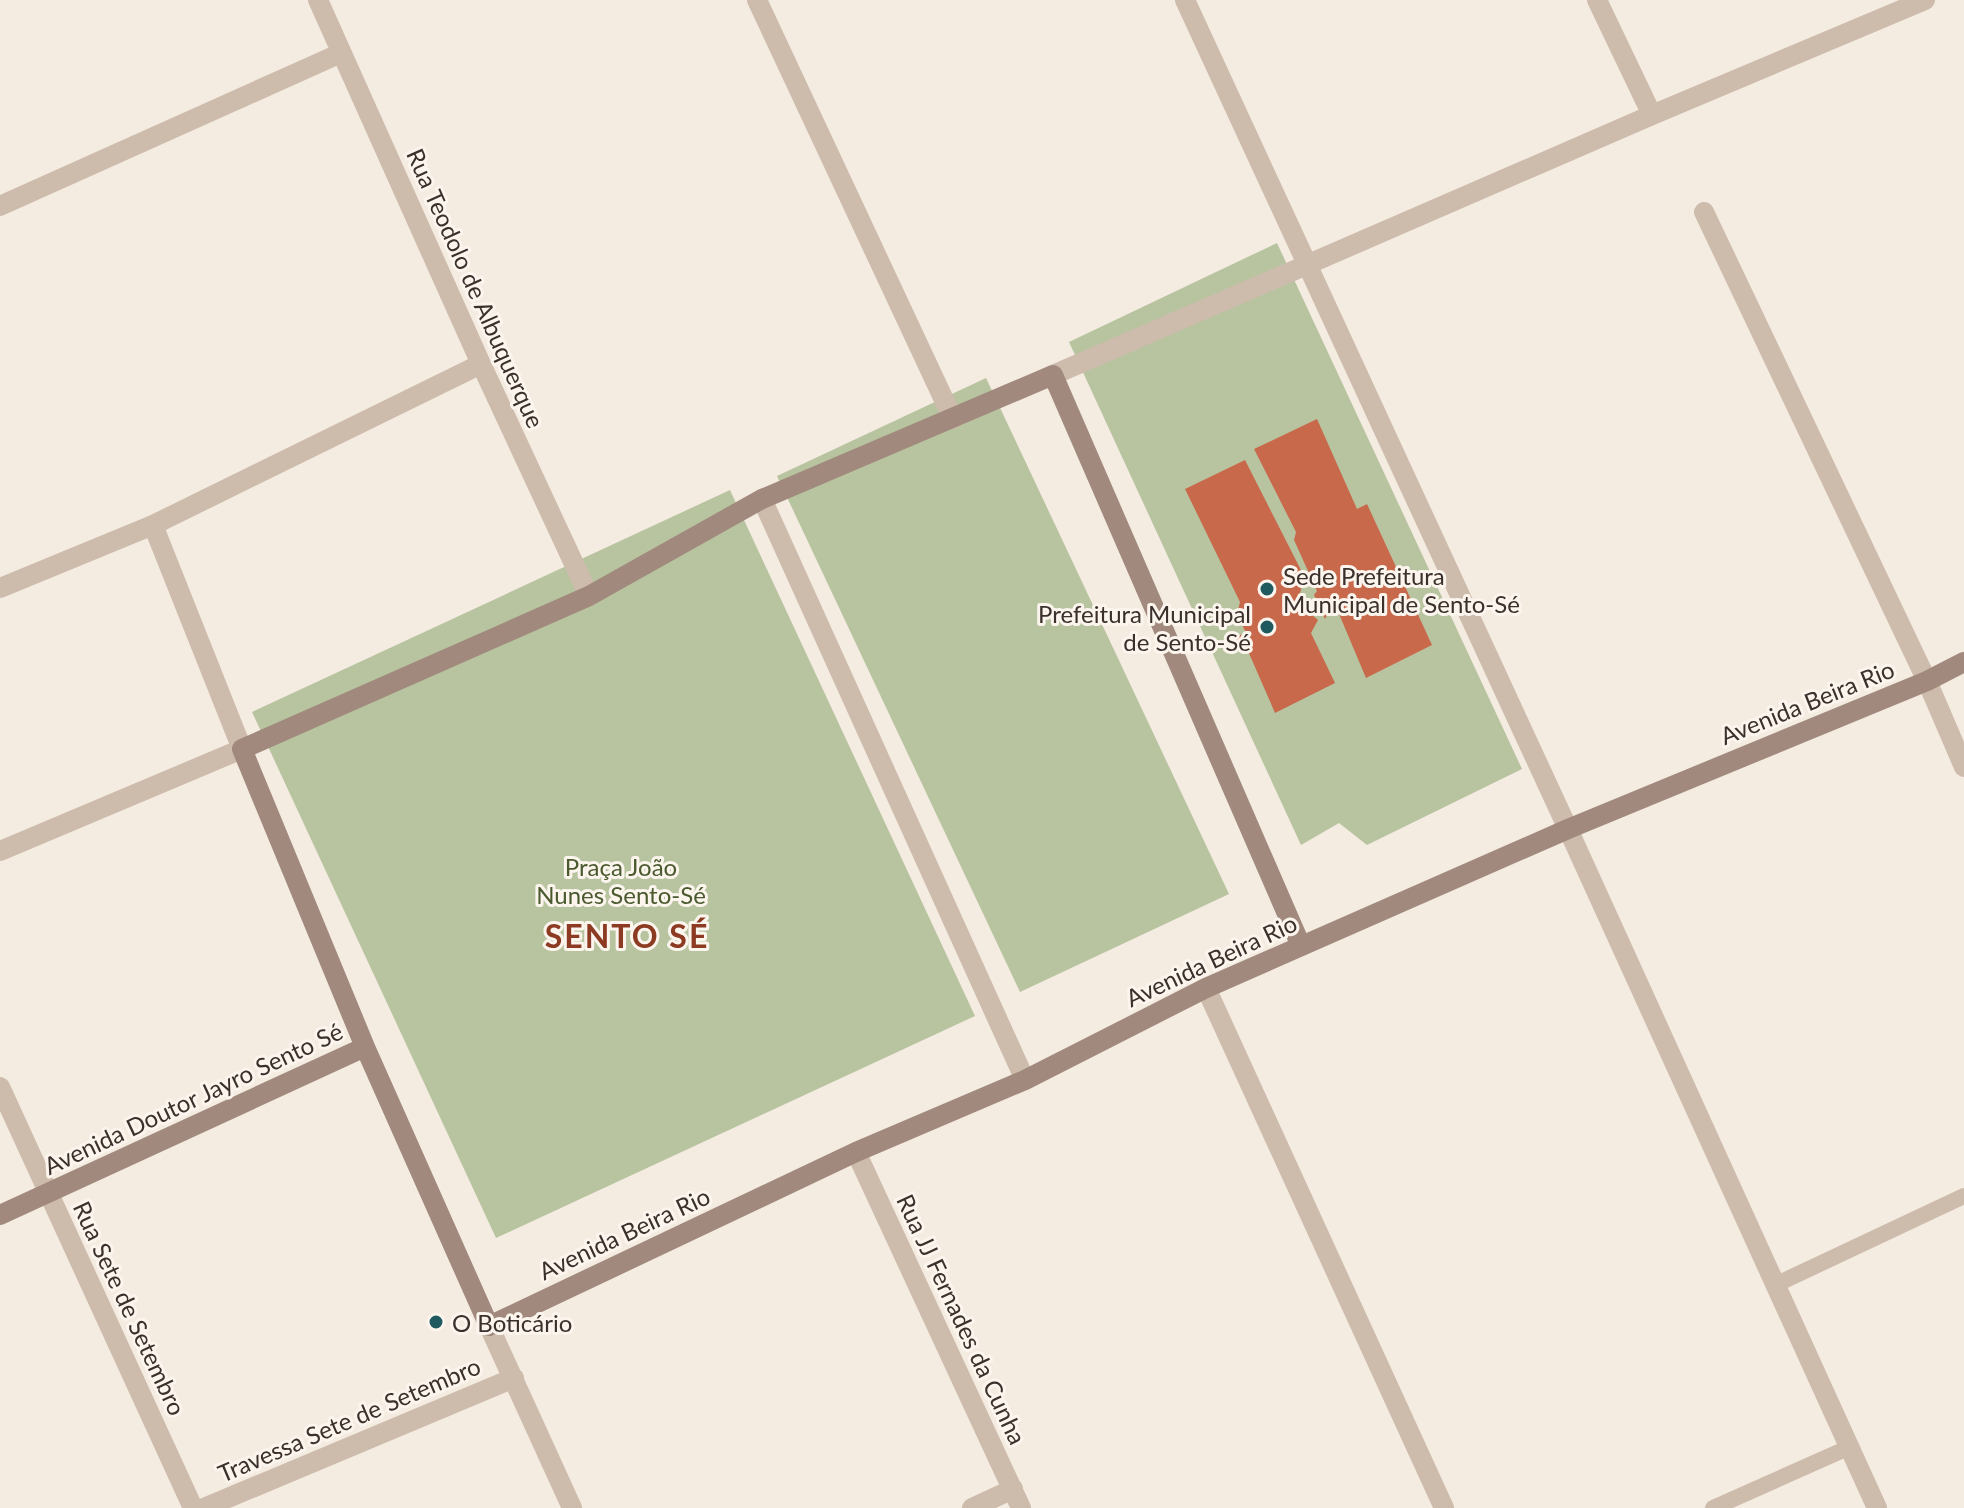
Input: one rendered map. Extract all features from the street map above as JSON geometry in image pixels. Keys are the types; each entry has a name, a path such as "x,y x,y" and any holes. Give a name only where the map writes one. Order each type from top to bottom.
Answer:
{"main road":[{"path":"489,1326 365,1047 242,749 589,596 762,499 1053,375 1301,946"},
{"name":"Avenida Beira Rio","path":"489,1326 856,1152 1025,1080 1206,988 1568,829 1927,681 1964,662"},
{"name":"Avenida Doutor Jayro Sento Sé","path":"0,1215 365,1047"}],"street":[{"name":"Rua Teodolo de Albuquerque","path":"318,0 589,596"},
{"path":"757,0 953,419"},
{"path":"1185,0 1777,1284 1877,1508"},
{"path":"1597,0 1652,115"},
{"path":"1053,375 1925,0"},
{"path":"0,206 341,53"},
{"path":"1704,212 1927,681 1964,767"},
{"path":"0,588 153,525 481,364"},
{"path":"762,499 1025,1080"},
{"path":"0,851 242,749 153,525"},
{"path":"1206,988 1444,1508"},
{"name":"Rua Sete de Setembro","path":"0,1087 193,1508"},
{"name":"Rua JJ Fernades da Cunha","path":"856,1152 1017,1498"},
{"path":"489,1326 572,1508"},
{"name":"Travessa Sete de Setembro","path":"204,1508 514,1378"},
{"path":"972,1508 1017,1498"}],"lane":[{"path":"1777,1284 1964,1196"},
{"path":"1713,1508 1850,1447"}],"green space":[{"path":"1277,243 1522,769 1367,845 1339,823 1301,845 1069,342"},
{"path":"986,378 1229,894 1020,992 777,476"},
{"name":"Praça João Nunes Sento-Sé","path":"730,490 975,1016 496,1238 252,712"}],"building":[{"path":"1317,419 1357,509 1367,504 1432,645 1366,678 1334,602 1325,619 1314,595 1317,591 1294,540 1296,532 1254,449"},
{"name":"Sede Prefeitura Municipal de Sento-Sé","path":"1245,460 1304,576 1298,603 1318,620 1311,633 1335,683 1275,713 1248,651 1228,639 1246,633 1237,614 1240,602 1185,489"}],"place":[{"name":"Sede Prefeitura Municipal de Sento-Sé","path":"1267,589"},
{"name":"Prefeitura Municipal de Sento-Sé","path":"1267,627"},
{"name":"O Boticário","path":"436,1322"}],"district":[{"name":"SENTO SÉ","path":"627,935"}]}
